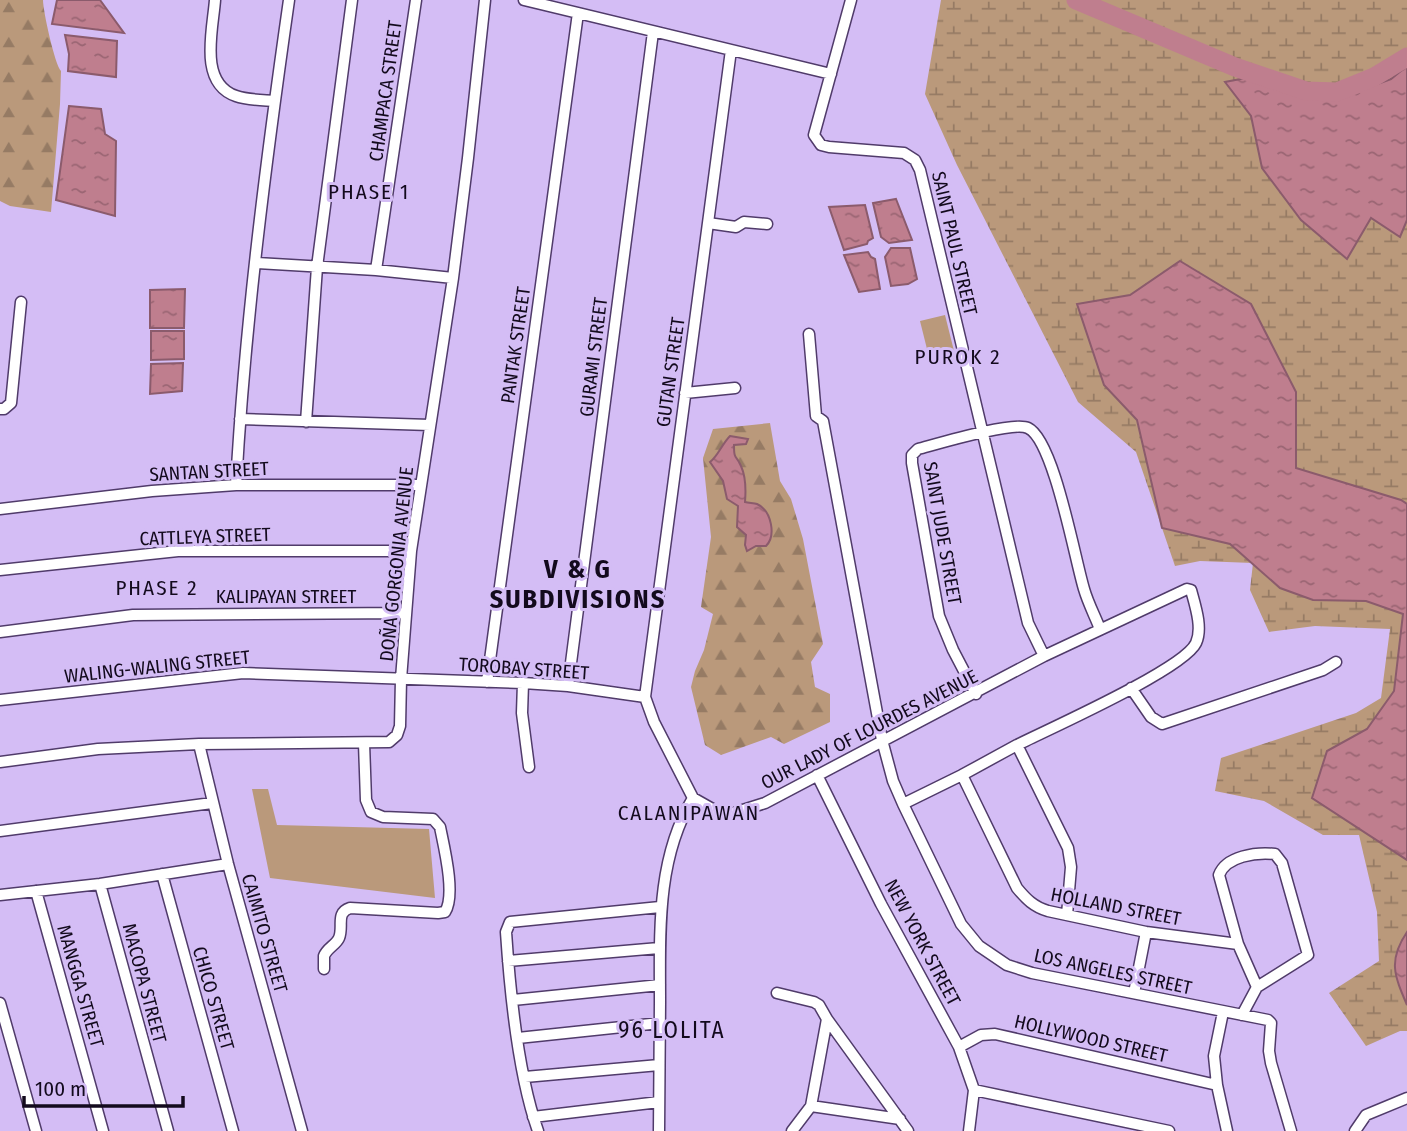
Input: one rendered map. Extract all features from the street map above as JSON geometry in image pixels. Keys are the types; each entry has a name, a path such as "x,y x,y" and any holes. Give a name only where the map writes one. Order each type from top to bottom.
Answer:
{"street":[{"path":"215,0 210,61 217,79 236,97 275,101"},
{"path":"236,485 240,419 257,263 289,0"},
{"path":"306,422 317,267 352,0"},
{"name":"CHAMPACA STREET","path":"376,270 416,0"},
{"name":"DOÑA GORGONIA AVENUE","path":"0,762 98,749 199,744 389,742 397,735 400,726 411,551 453,278 485,0"},
{"path":"524,0 831,74"},
{"name":"SAINT PAUL STREET","path":"851,0 815,129 817,141 829,148 904,153 915,160 920,170 1028,623 1044,656"},
{"name":"PANTAK STREET","path":"488,682 578,13"},
{"name":"GURAMI STREET","path":"568,686 653,32"},
{"name":"GUTAN STREET","path":"645,697 731,50"},
{"path":"708,223 736,227 744,222 766,224"},
{"path":"257,263 376,270 453,278"},
{"path":"0,409 11,403 21,302"},
{"name":"LOS ANGELES STREET","path":"809,334 816,416 823,421 882,740 893,781 961,923 979,946 1007,965 1032,973 1268,1020 1271,1023 1269,1051 1291,1131"},
{"path":"685,393 736,388"},
{"path":"240,419 430,425"},
{"name":"SAINT JUDE STREET","path":"976,694 939,616 911,458 918,449 981,433 1028,428 1042,445 1060,492 1084,590 1100,629"},
{"name":"SANTAN STREET","path":"0,509 152,491 236,485 421,485"},
{"name":"CATTLEYA STREET","path":"0,570 177,551 411,551"},
{"name":"OUR LADY OF LOURDES AVENUE","path":"694,798 716,811 735,814 765,803 1044,656 1190,589 1198,632 1194,647 1173,664 1131,688"},
{"name":"KALIPAYAN STREET","path":"0,632 133,615 406,613"},
{"path":"903,804 1131,688 1151,717 1162,724 1323,670 1336,662"},
{"name":"WALING-WALING STREET","path":"0,700 243,673 401,679"},
{"name":"TOROBAY STREET","path":"401,679 568,686 645,697"},
{"path":"523,683 522,713 529,767"},
{"path":"645,697 654,722 694,798 682,820 671,852 660,907 659,1131"},
{"path":"324,969 324,956 339,938 341,914 344,910 350,908 438,914 449,907 440,827 433,819 383,817 371,812 366,800 364,743"},
{"name":"CAIMITO STREET","path":"199,744 228,864 302,1131"},
{"path":"1017,745 1068,848 1071,867 1068,915"},
{"name":"NEW YORK STREET","path":"817,775 881,904 959,1047 974,1090 969,1131"},
{"name":"HOLLAND STREET","path":"962,775 1017,888 1037,908 1146,932 1238,944"},
{"path":"0,831 212,803"},
{"path":"1242,1014 1257,987 1308,956 1282,863 1275,854 1265,853 1230,861 1222,866 1219,875 1238,944 1257,987"},
{"path":"0,895 100,884 228,864"},
{"name":"CHICO STREET","path":"162,874 233,1131"},
{"name":"MACOPA STREET","path":"100,884 168,1131"},
{"name":"MANGGA STREET","path":"36,891 103,1131"},
{"path":"538,1131 518,1038 506,932 510,922 660,907"},
{"path":"1134,993 1146,932"},
{"path":"508,961 659,948"},
{"path":"513,1000 660,985"},
{"path":"777,993 819,1005 908,1131"},
{"path":"0,1003 36,1131"},
{"path":"1223,1012 1215,1043 1217,1084 1227,1131"},
{"path":"792,1131 811,1106 827,1019"},
{"path":"518,1038 660,1023"},
{"name":"HOLLYWOOD STREET","path":"959,1047 981,1035 995,1034 1217,1084"},
{"path":"525,1077 659,1065"},
{"path":"974,1090 1168,1131"},
{"path":"1354,1131 1366,1115 1407,1098"},
{"path":"533,1117 659,1102"},
{"path":"811,1106 900,1119"}],"green space":[{"path":"0,0 43,0 50,37 61,71 51,212 10,206 0,201"},
{"path":"941,0 1407,0 1407,66 1391,79 1339,98 1261,75 1226,83 1251,116 1262,168 1347,259 1371,218 1400,236 1407,220 1407,1031 1400,1031 1366,1046 1329,993 1379,961 1377,912 1359,835 1323,835 1264,801 1215,791 1221,758 1356,713 1381,698 1390,629 1315,626 1269,632 1250,590 1253,563 1200,561 1175,566 1136,452 1078,402 957,165 925,94"},
{"path":"945,315 956,359 931,365 920,321"},
{"path":"770,423 780,481 791,499 803,539 823,644 811,662 815,687 830,694 830,722 784,744 771,737 721,755 705,745 691,687 713,614 701,607 711,537 703,458 713,429"},
{"path":"252,789 268,789 277,825 429,829 435,898 270,878"}],"water":[{"path":"57,0 100,0 124,33 52,24"},
{"path":"65,35 117,41 116,77 68,71 69,54"},
{"path":"1407,66 1407,220 1400,237 1371,218 1347,259 1301,220 1262,168 1251,116 1225,82 1261,75 1339,98 1391,79"},
{"path":"69,106 101,109 105,134 116,141 115,216 56,200"},
{"path":"896,199 912,240 889,243 881,237 873,203"},
{"path":"865,205 873,238 867,244 844,250 829,207"},
{"path":"891,248 910,248 917,279 908,284 891,286 885,257"},
{"path":"868,252 875,259 880,289 859,292 844,255"},
{"path":"1180,261 1251,304 1296,392 1296,468 1407,504 1407,860 1312,798 1327,751 1367,729 1394,691 1403,614 1366,601 1313,600 1280,588 1230,544 1162,528 1137,420 1104,385 1077,304 1130,295"},
{"path":"185,289 184,328 150,328 150,290"},
{"path":"151,331 184,331 184,359 151,360"},
{"path":"183,363 182,391 150,394 151,364"},
{"path":"730,436 748,439 746,444 734,445 735,456 744,475 745,502 762,507 772,530 766,546 756,546 747,551 746,535 737,527 738,506 727,499 723,481 710,462"},
{"path":"1407,932 1407,1005 1396,976 1395,959"}],"waterway":[{"path":"1076,0 1235,67 1306,91 1337,92 1374,77 1407,57"}],"district":[{"name":"PHASE 1","path":"369,192"},
{"name":"PUROK 2","path":"958,357"},
{"name":"V & G SUBDIVISIONS","path":"578,584"},
{"name":"PHASE 2","path":"157,588"},
{"name":"CALANIPAWAN","path":"689,813"},
{"name":"96 LOLITA","path":"672,1030"}]}
